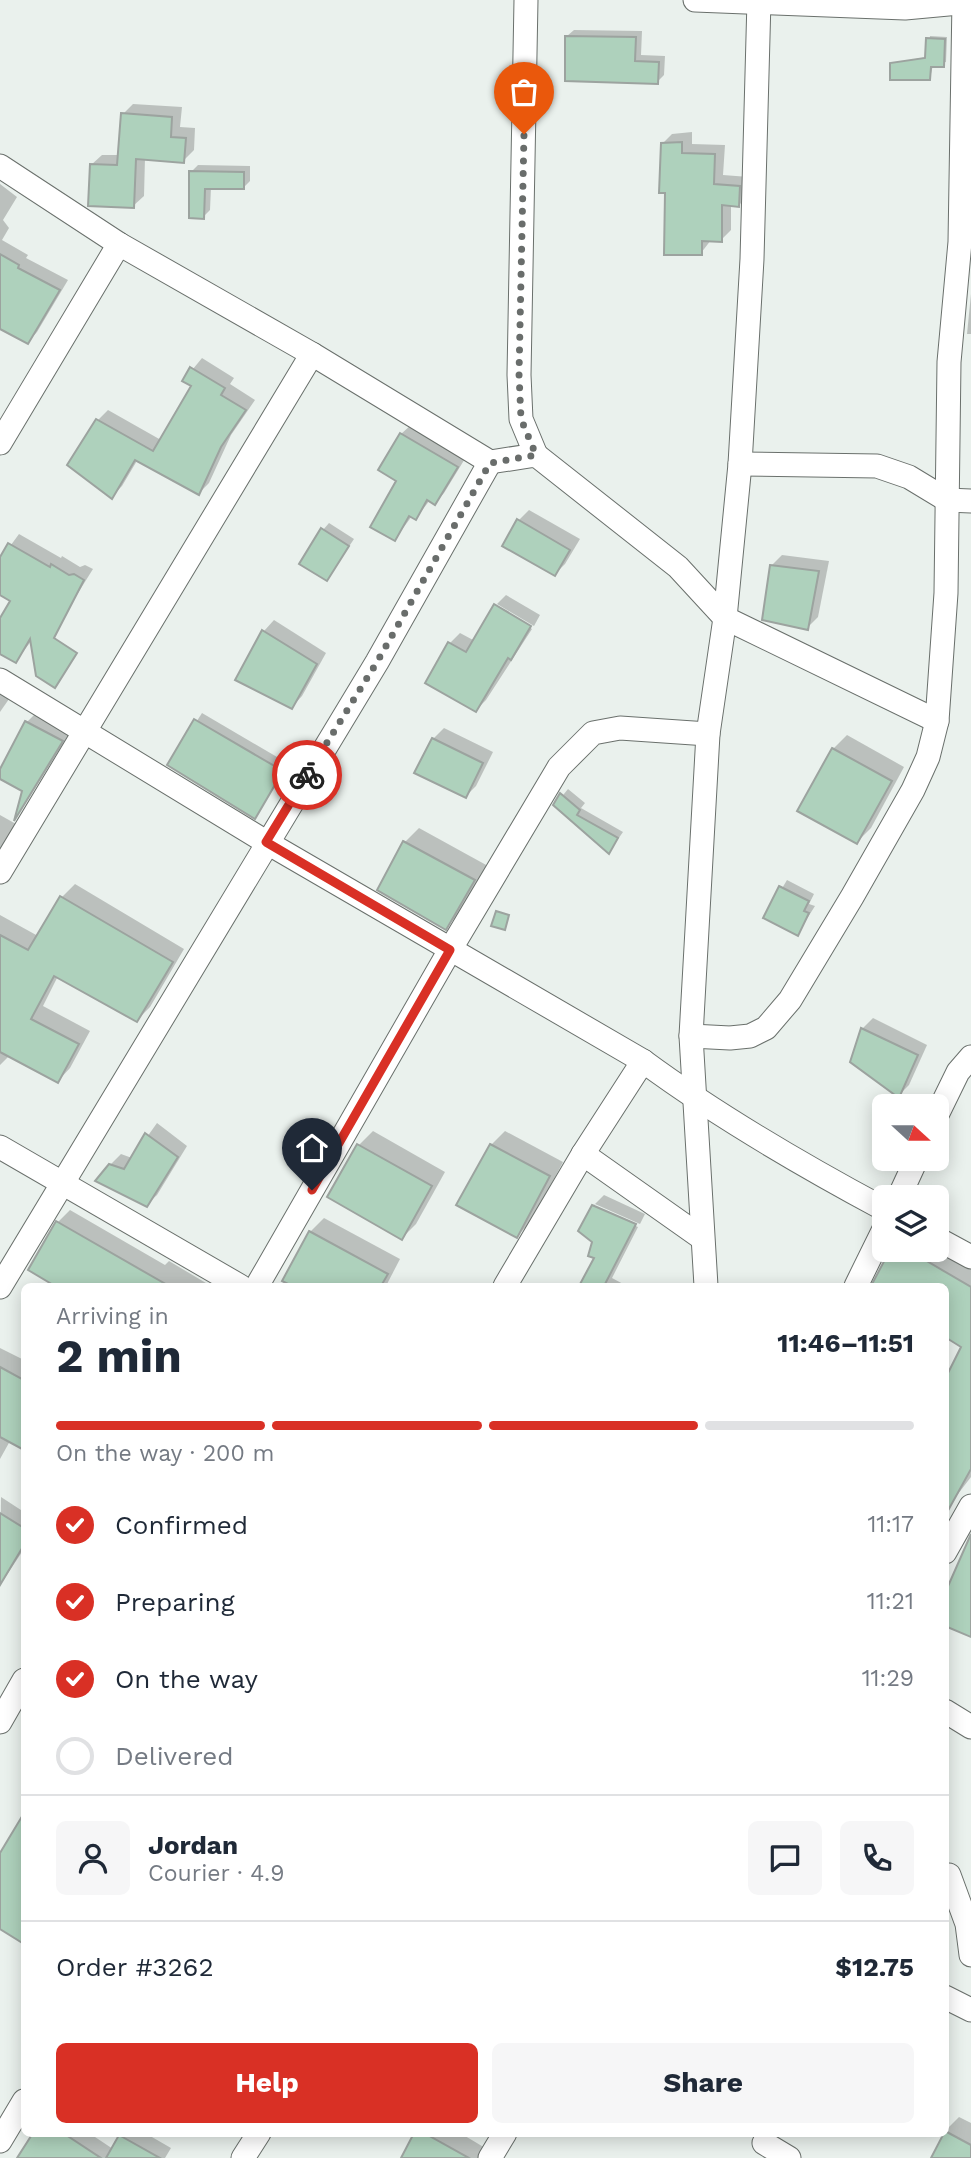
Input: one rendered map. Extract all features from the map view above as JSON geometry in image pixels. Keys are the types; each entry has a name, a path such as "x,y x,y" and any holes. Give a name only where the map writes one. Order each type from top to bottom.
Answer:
{"street":[{"path":"526,0 519,374 521,419 536,455 678,567 725,618 937,721"},
{"path":"691,1036 750,1036 766,1028 790,1000 913,790 928,757 937,721 946,593 949,362 965,243 966,2 905,8 695,0"},
{"path":"706,1283 691,1036 708,734 725,618 740,464 752,258 759,1"},
{"path":"0,166 119,244 312,354 490,463 536,455"},
{"path":"0,443 119,244"},
{"path":"0,872 312,354"},
{"path":"0,1287 377,662 490,463"},
{"path":"740,464 877,466 909,477 947,499 971,501"},
{"path":"0,680 266,842 643,1061 694,1099 806,1167 872,1203"},
{"path":"259,1283 559,766 576,746 593,733 620,728 708,734"},
{"path":"947,1094 957,1072 971,1057"},
{"path":"507,1283 583,1154 643,1061"},
{"path":"0,1147 235,1283"},
{"path":"583,1154 702,1238"},
{"path":"949,1245 971,1257"},
{"path":"857,1283 872,1253"},
{"path":"949,1545 971,1506"},
{"path":"0,1721 15,1694"},
{"path":"949,1713 971,1727"},
{"path":"955,1876 967,1924 971,1955"},
{"path":"949,1999 971,2010"},
{"path":"0,2141 21,2106"},
{"path":"243,2158 256,2137"},
{"path":"490,2158 503,2137"},
{"path":"764,2145 789,2158"}],"building":[{"path":"565,36 636,37 635,61 659,62 658,84 565,81"},
{"path":"926,38 945,39 944,67 931,67 930,80 890,80 890,63 925,58"},
{"path":"121,113 172,117 171,137 186,138 184,163 136,159 134,208 88,206 90,164 117,165"},
{"path":"682,142 682,153 715,154 714,184 740,186 739,207 722,205 722,242 702,241 702,255 664,255 665,193 659,193 661,143"},
{"path":"189,171 244,172 244,189 205,189 204,219 189,218"},
{"path":"0,254 19,265 18,268 60,290 28,344 0,329"},
{"path":"190,367 225,388 221,395 246,410 221,447 199,495 135,460 112,499 67,465 96,419 153,451 191,386 182,381"},
{"path":"400,433 458,467 435,505 427,500 416,520 409,516 395,541 370,527 396,481 378,470"},
{"path":"517,519 570,550 555,576 502,546"},
{"path":"321,528 349,546 327,581 299,564"},
{"path":"8,543 50,567 51,564 84,580 54,638 77,653 55,688 36,676 30,639 16,663 0,654 0,618 10,601 0,595 0,557"},
{"path":"770,565 819,571 808,630 762,620"},
{"path":"494,604 531,626 511,660 508,658 476,712 425,683 448,642 466,652"},
{"path":"262,630 317,664 292,709 235,680"},
{"path":"194,719 283,771 255,819 167,765"},
{"path":"25,721 63,741 14,821 22,791 0,779 0,769"},
{"path":"432,738 483,763 466,798 414,773"},
{"path":"832,748 892,781 857,844 797,811"},
{"path":"560,793 580,810 577,815 618,838 609,854 553,805"},
{"path":"403,841 475,880 446,930 377,890"},
{"path":"779,886 809,901 804,911 809,913 798,936 763,918"},
{"path":"60,896 173,962 137,1022 54,976 31,1019 79,1044 58,1083 0,1052 0,935 28,950"},
{"path":"496,911 509,915 505,930 491,926"},
{"path":"861,1028 918,1055 901,1094 894,1094 850,1062"},
{"path":"145,1133 178,1157 147,1207 95,1181 109,1164 124,1169"},
{"path":"357,1144 432,1186 402,1240 327,1197"},
{"path":"490,1144 550,1176 517,1238 456,1205"},
{"path":"592,1205 636,1224 606,1283 581,1283 594,1258 588,1256 592,1242 578,1231"},
{"path":"56,1221 164,1283 50,1283 28,1270"},
{"path":"309,1231 388,1274 383,1283 282,1281"},
{"path":"884,1262 928,1262 971,1287 971,1469 949,1509 949,1371 961,1347 949,1340 949,1283 873,1283"},
{"path":"0,1367 21,1378 21,1448 0,1437"},
{"path":"0,1513 21,1526 21,1550 0,1585"},
{"path":"971,1534 971,1637 949,1628 949,1584"},
{"path":"21,1818 21,1942 0,1929 0,1853"},
{"path":"949,2133 971,2145 971,2158 931,2158 942,2137 949,2137"},
{"path":"30,2137 69,2137 101,2158 17,2158"},
{"path":"118,2137 123,2137 160,2158 106,2158"},
{"path":"412,2137 431,2137 469,2158 401,2158"}],"way so far":[{"path":"307,775 377,662 490,463 536,455 521,419 519,374 524,134"}],"route":[{"path":"307,775 266,842 450,950 312,1190"}]}
